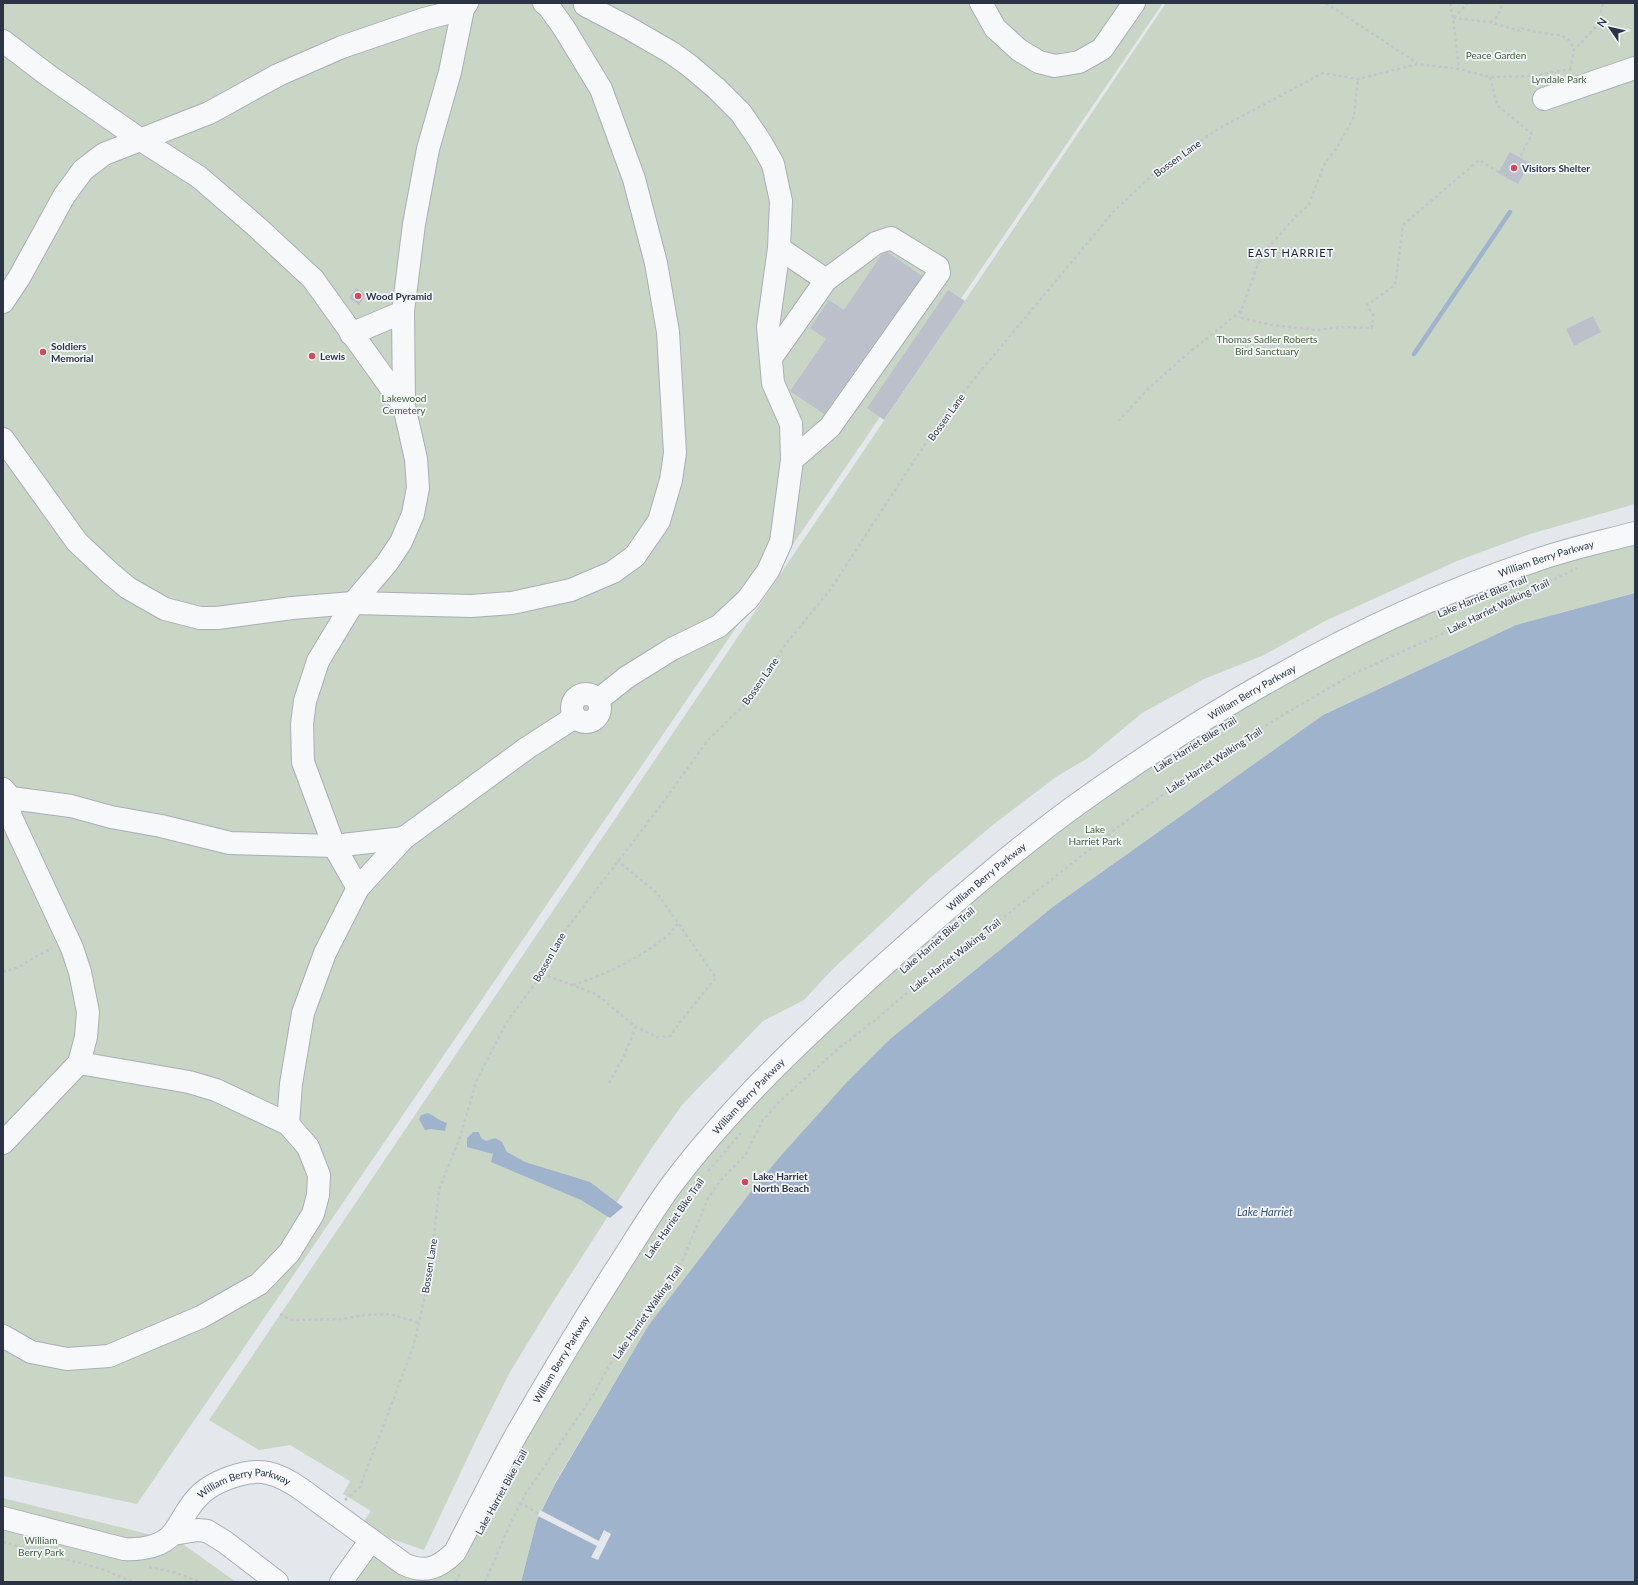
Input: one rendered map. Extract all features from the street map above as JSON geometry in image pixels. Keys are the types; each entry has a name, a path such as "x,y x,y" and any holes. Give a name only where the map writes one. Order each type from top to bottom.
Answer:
{"street":[{"path":"981,3 995,28 1019,50 1039,62 1055,66 1079,62 1102,49 1134,3"},
{"path":"288,1124 291,1084 303,1013 326,953 358,888 404,838 527,748 575,717 578,720 587,722 596,718 600,709 598,700 627,677 672,649 718,626 748,599 768,571 781,542 792,460 791,424 773,383 768,327 779,248 781,201 772,164 760,141 741,113 717,89 672,53 587,4 547,5"},
{"path":"3,439 77,542 110,573 128,588 166,609 200,618 217,618 292,608 353,603 485,605 512,603 571,590 613,572 635,556 659,521 671,480 675,453 668,332 656,263 634,179 601,89 564,28 547,5"},
{"path":"3,302 19,278 64,196 82,170 104,154 209,113 278,75 342,47 465,6"},
{"path":"358,888 334,846 303,762 302,724 305,701 318,660 353,603 387,563 401,542 413,514 418,488 416,466 404,406 403,312 414,224 428,150 450,72 465,6"},
{"path":"3,40 49,76 141,140 199,177 313,279 404,406"},
{"path":"1544,99 1635,68"},
{"path":"771,358 826,280 876,243 890,238 938,267 939,273 830,427 792,460"},
{"path":"779,248 826,280"},
{"path":"351,334 403,312"},
{"name":"William Berry Parkway","path":"3,1518 124,1549 137,1550 149,1547 173,1534 197,1497 214,1484 233,1476 253,1472 268,1472 286,1479 404,1564 425,1576 455,1552 510,1446 563,1352 671,1185 727,1118 810,1032 934,920 1077,804 1167,744 1264,684 1389,619 1473,582 1563,551 1635,534"},
{"path":"3,1143 79,1063 86,1037 88,1012 80,972 69,940 10,815 6,797 71,806 111,817 161,826 230,843 334,846 404,838"},
{"path":"3,1336 31,1352 67,1358 109,1356 201,1317 258,1284 289,1253 313,1214 318,1195 319,1175 308,1147 288,1124 216,1090 189,1082 79,1063"},
{"path":"173,1534 198,1530 207,1531 225,1542 277,1582"},
{"path":"341,1582 371,1540"}],"path":[{"path":"1326,3 1418,64 1459,69 1490,77 1531,76 1578,68"},
{"path":"1450,3 1454,18 1459,69"},
{"path":"1454,18 1468,3"},
{"path":"1490,22 1494,20 1500,12 1502,3"},
{"path":"1570,69 1574,50 1594,29 1600,16 1603,3"},
{"path":"1454,18 1490,22 1520,31 1521,28 1544,34 1559,34 1564,36 1574,50"},
{"name":"Bossen Lane","path":"345,1500 360,1487 412,1348 430,1274 439,1190 460,1137 477,1079 507,1022 542,974 558,940 708,740 746,702 788,642 830,590 944,415 1115,210 1159,169 1218,129 1323,73 1358,79 1396,68 1418,64"},
{"path":"1490,77 1497,105 1532,134 1520,157"},
{"path":"1358,79 1354,118 1338,146 1325,163 1308,206 1297,215 1261,256 1241,311 1242,318 1272,325 1317,330 1340,326 1372,328 1373,315 1367,305 1395,285 1403,224 1479,160 1508,178"},
{"path":"1118,421 1148,388 1241,311"},
{"name":"Lake Harriet Walking Trail","path":"485,1582 520,1503 571,1425 594,1394 607,1369 648,1306 682,1262 708,1198 721,1180 746,1154 763,1120 780,1102 839,1048 874,1021 947,959 994,924 1104,837 1172,787 1239,742 1321,691 1353,674 1470,622 1578,568"},
{"path":"542,974 596,994 636,1027 657,1037 670,1036 716,978 658,894 618,861"},
{"path":"572,985 594,978 632,959 667,936 678,923"},
{"path":"3,972 19,967 33,958 69,940"},
{"path":"609,1083 623,1058 636,1027"},
{"name":"Lake Harriet Bike Trail","path":"707,1173 741,1132"},
{"path":"280,1314 290,1320 341,1319 366,1315 390,1314 419,1323"},
{"path":"520,1503 538,1513"},
{"path":"3,1542 102,1569 133,1582"},
{"path":"456,1582 462,1568"}],"green space":[{"name":"Lakewood Cemetery","path":"3,3 1163,3 137,1504 3,1476"},
{"name":"Thomas Sadler Roberts Bird Sanctuary","path":"1166,3 1635,3 1635,504 1530,534 1457,561 1325,621 1264,655 1204,679 1142,713 1088,758 1056,777 994,824 930,878 832,970 804,1000 763,1021 682,1105 651,1149 510,1372 424,1550 389,1538 364,1521 371,1511 343,1494 350,1481 290,1445 259,1450 209,1420"},
{"name":"Lake Harriet Park","path":"1635,533 1635,593 1516,625 1323,715 1054,906 890,1039 777,1160 749,1194 648,1326 555,1483 537,1520 521,1582 341,1582 371,1540 435,1567 513,1440 727,1118 1077,804 1389,619"},
{"name":"William Berry Park","path":"3,1498 180,1542 236,1582 3,1582"}],"water":[{"name":"Lake Harriet","path":"1635,593 1635,1582 521,1582 537,1520 555,1484 648,1326 749,1194 777,1160 848,1081 890,1039 1054,906 1323,715 1516,625"},
{"path":"428,1113 447,1123 445,1131 431,1129 425,1130 419,1119 421,1115"},
{"path":"473,1132 479,1132 481,1138 486,1141 495,1138 502,1142 507,1152 525,1162 590,1182 623,1207 610,1218 581,1200 491,1162 493,1154 467,1147 467,1138"}],"pier":[{"path":"540,1510 599,1541 604,1530 611,1534 598,1560 591,1557 597,1546 538,1516"}],"building":[{"name":"Visitors Shelter","path":"1510,152 1530,163 1518,184 1498,173"},
{"path":"887,252 922,276 824,414 790,391 826,339 810,328 829,300 844,310 882,254"},
{"name":"Wood Pyramid","path":"356,288 366,294 359,305 349,298"},
{"path":"948,290 965,301 884,420 867,408"},
{"path":"1593,316 1601,332 1574,346 1566,329"}],"waterway":[{"path":"1414,354 1510,212"}],"place":[{"name":"Visitors Shelter","path":"1514,168"},
{"name":"Wood Pyramid","path":"358,296"},
{"name":"Soldiers Memorial","path":"43,352"},
{"name":"Lewis","path":"312,356"},
{"name":"Lake Harriet North Beach","path":"745,1182"}],"district":[{"name":"EAST HARRIET","path":"1291,253"}],"park label":[{"name":"Peace Garden","path":"1496,55"},
{"name":"Lyndale Park","path":"1559,79"}]}
